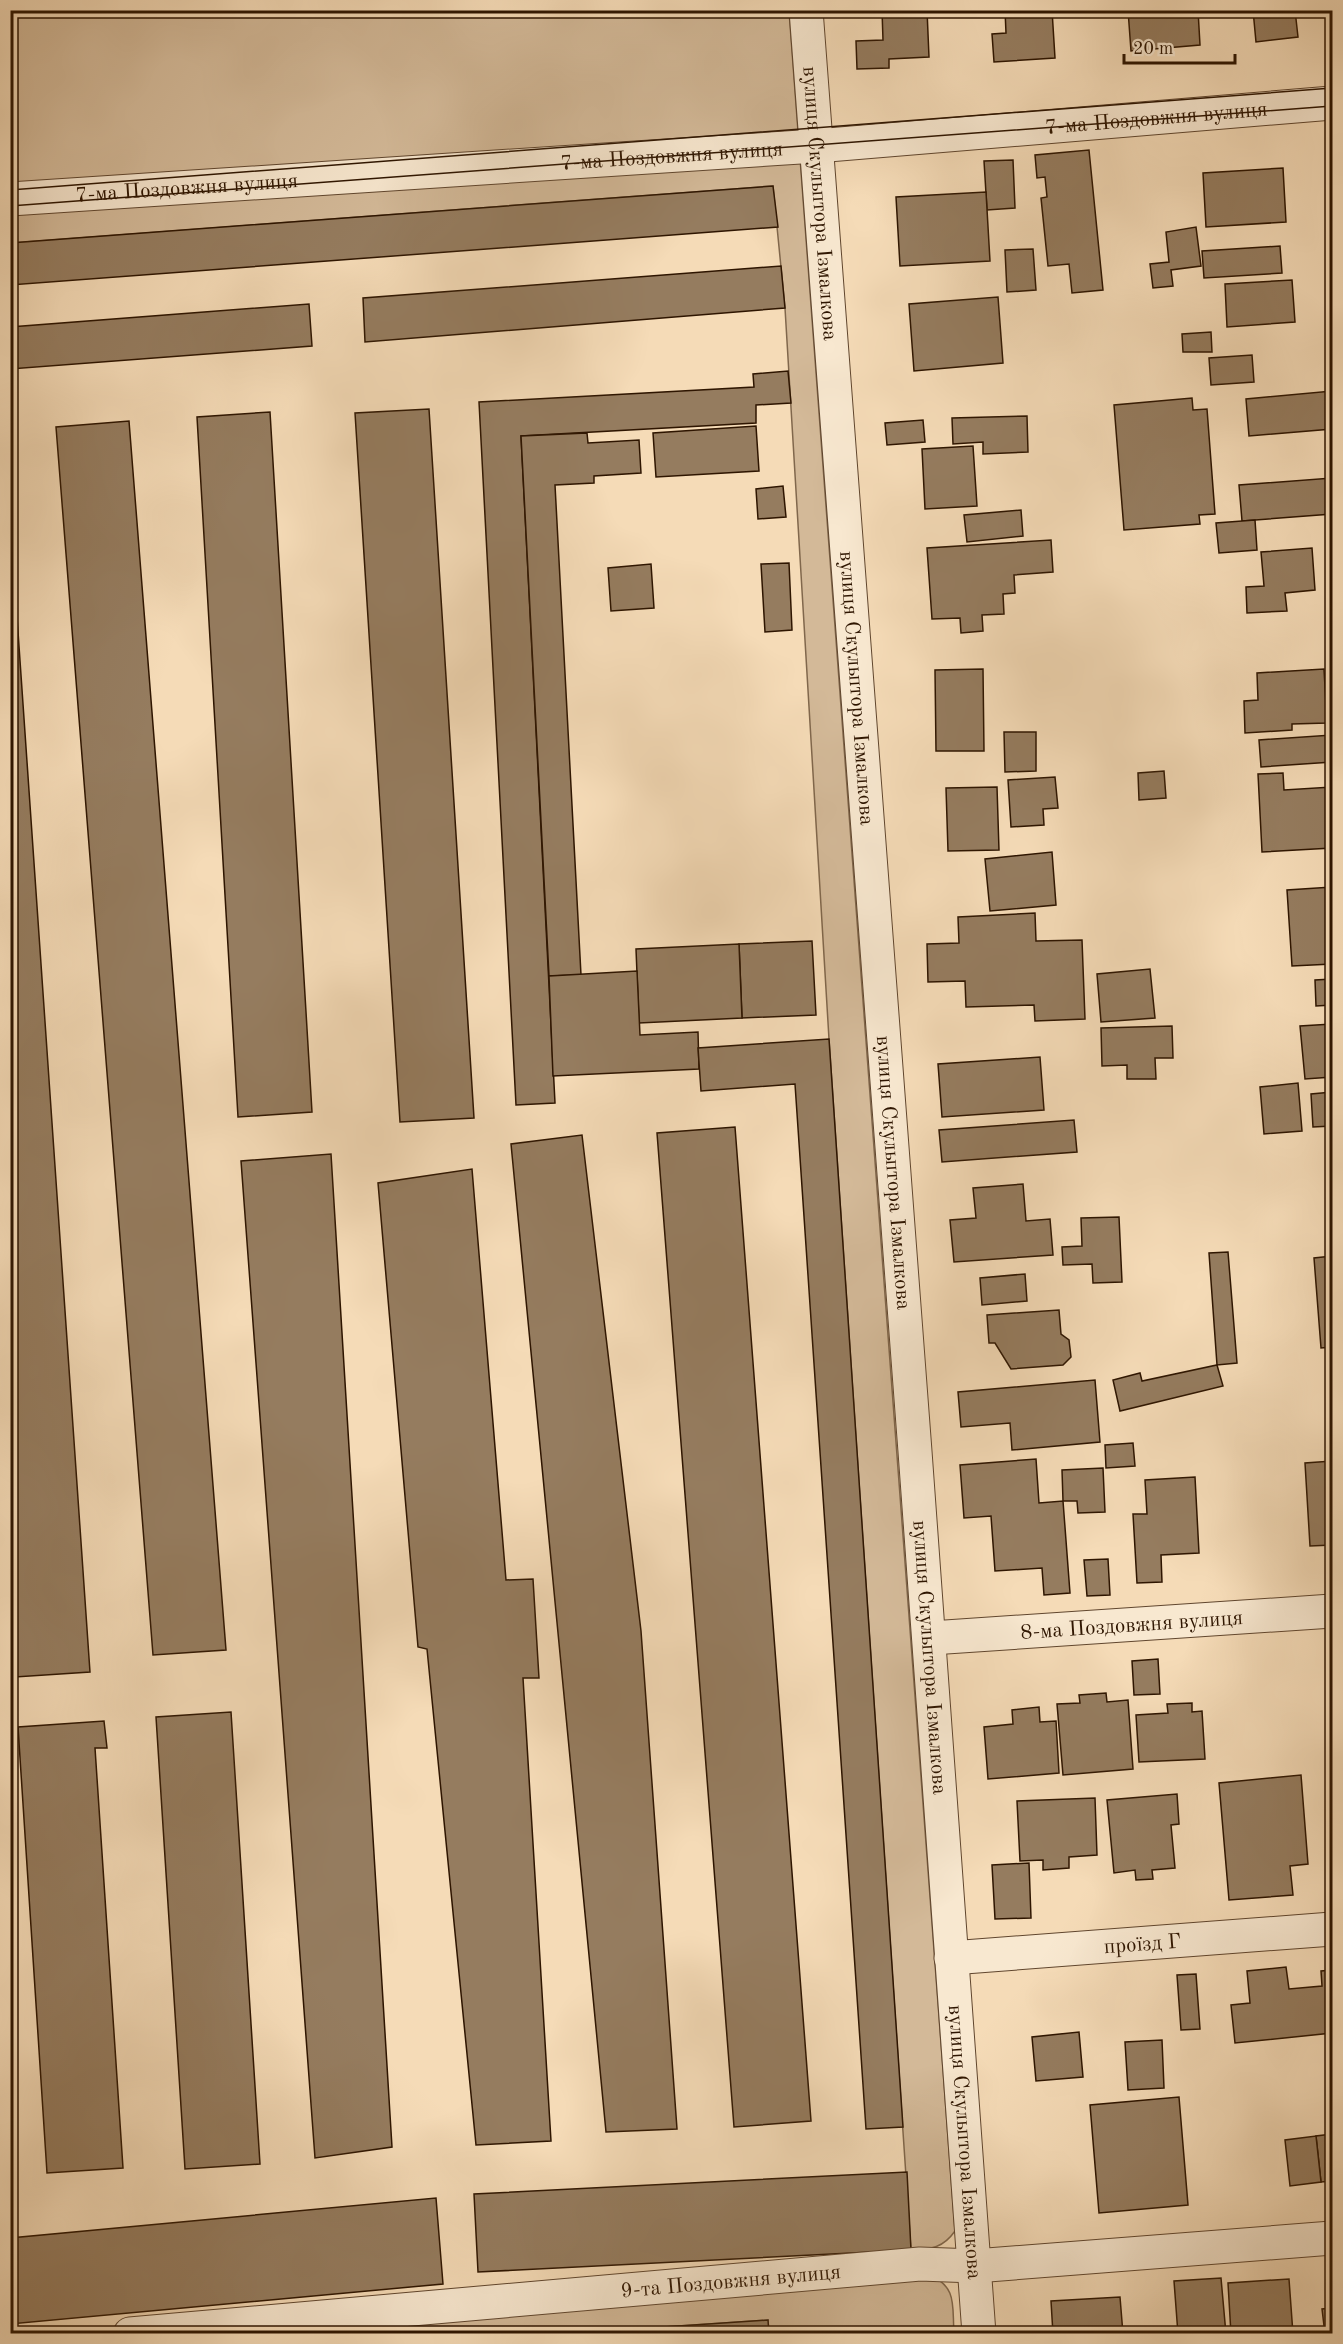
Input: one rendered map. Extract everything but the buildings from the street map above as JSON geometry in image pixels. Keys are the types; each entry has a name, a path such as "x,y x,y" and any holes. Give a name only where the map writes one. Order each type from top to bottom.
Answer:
{"street":[{"name":"вулиця Скульптора Ізмалкова","path":"806,10 931,1638 951,1958 979,2334"},
{"name":"7-ма Поздовжня вулиця","path":"10,199 816,146 1332,103"},
{"name":"8-ма Поздовжня вулиця","path":"931,1638 1332,1611"},
{"name":"проїзд Г","path":"951,1958 1332,1929"},
{"name":"9-та Поздовжня вулиця","path":"130,2334 920,2264 975,2266 1332,2238"}],"shaded area":[{"path":"11,11 789,11 955,2231 941,2244 911,2250 829,1039 785,308 773,186 11,243"},
{"path":"928,2274 938,2279 949,2291 953,2305 954,2333 769,2333 768,2320 559,2334 259,2334"}],"tram line":[{"path":"10,190 1332,88"},
{"path":"10,206 1332,106"}]}
